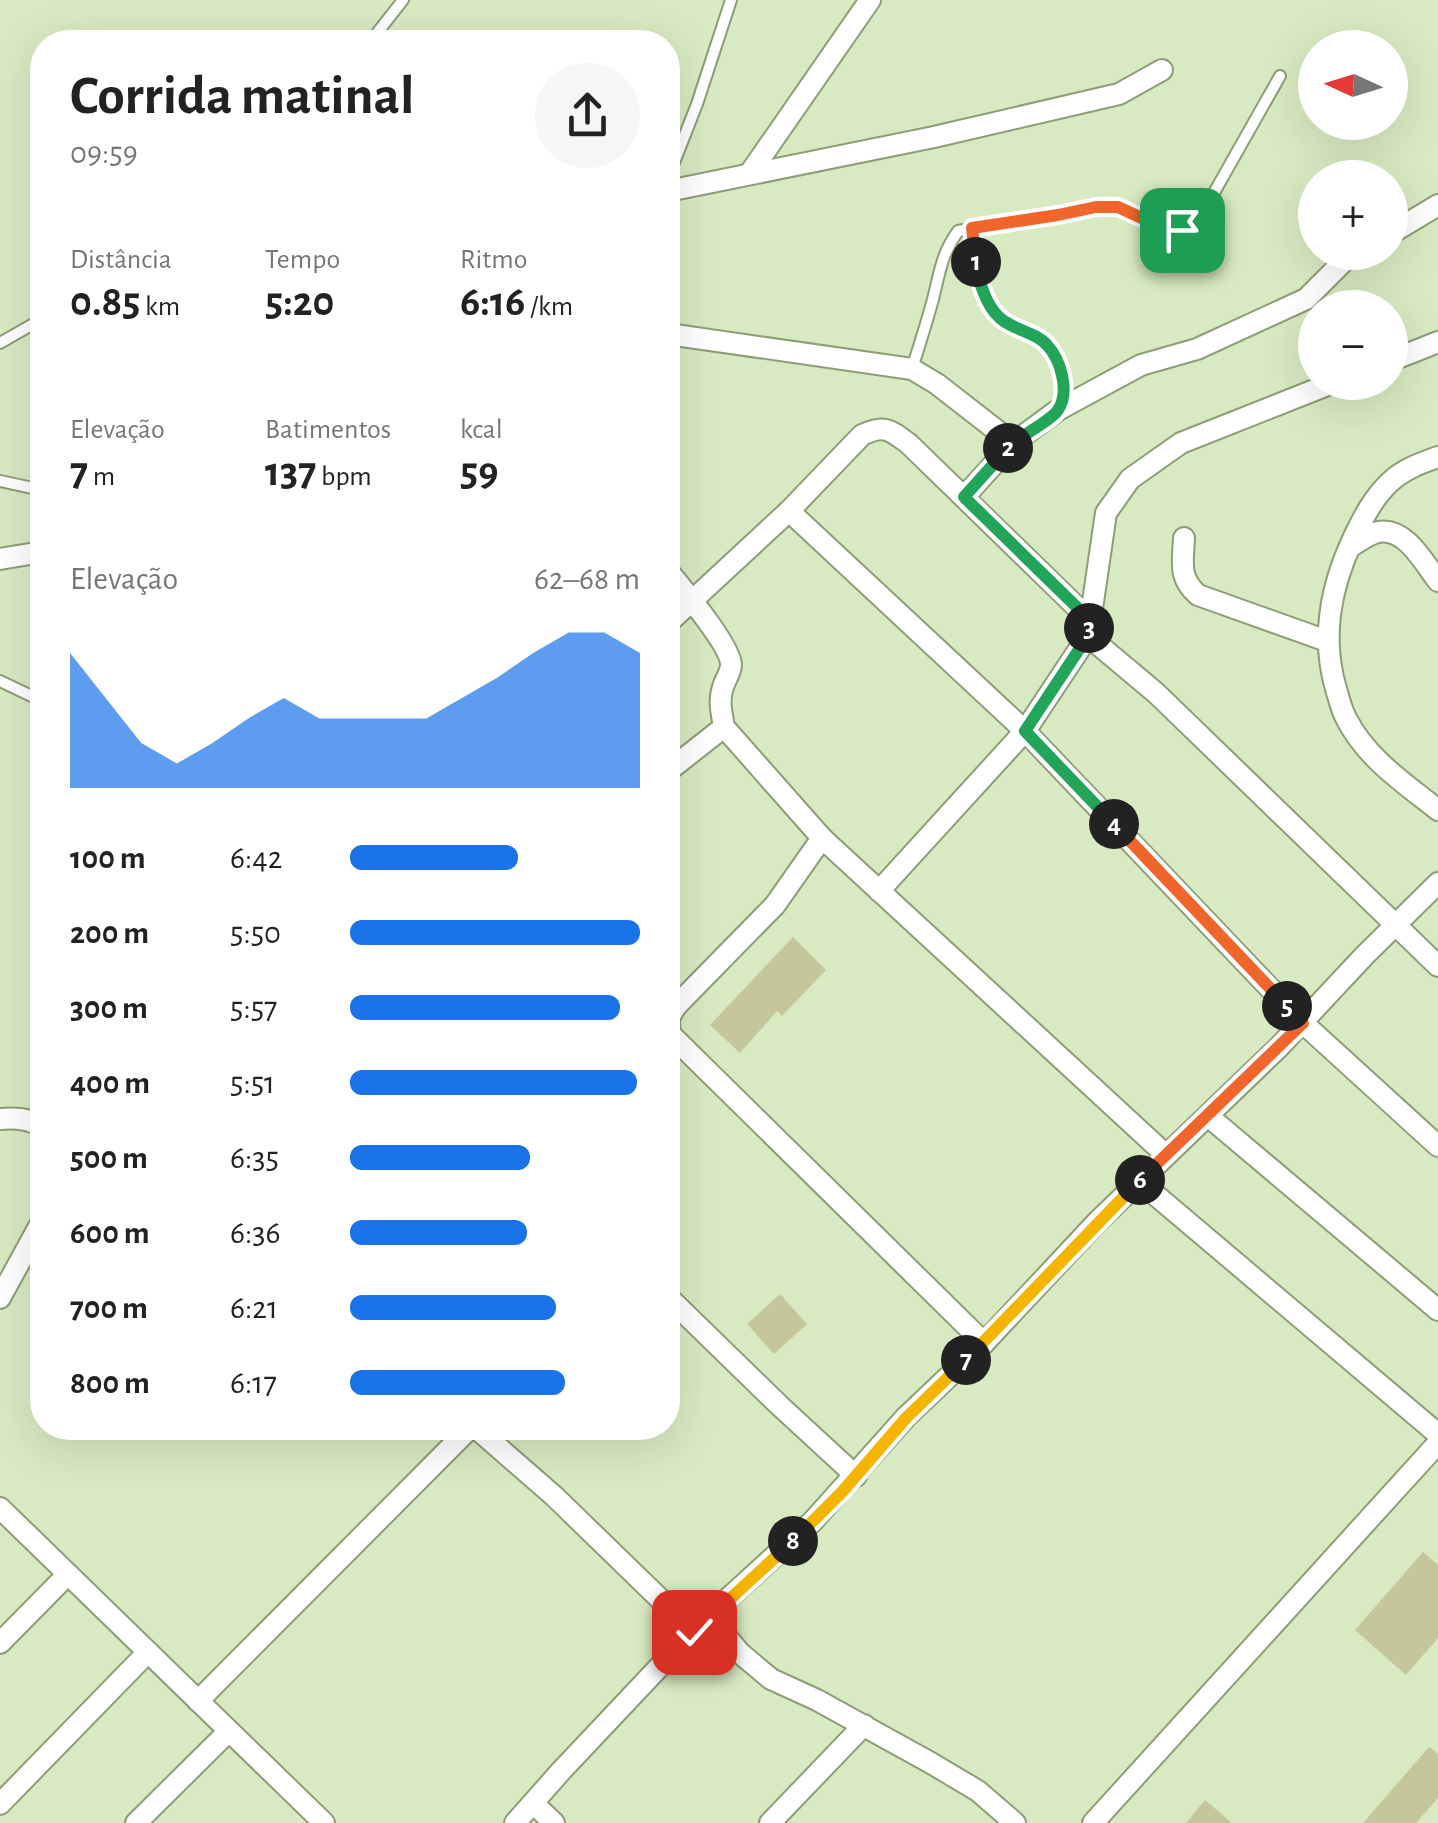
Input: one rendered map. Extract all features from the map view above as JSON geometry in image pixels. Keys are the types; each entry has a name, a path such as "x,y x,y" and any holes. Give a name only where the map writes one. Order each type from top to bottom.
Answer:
{"street":[{"path":"750,173 870,0"},
{"path":"680,188 934,137 1119,94 1162,70"},
{"path":"1408,223 1438,204"},
{"path":"964,497 1013,443 1058,410 1141,366 1198,350 1306,300 1335,270"},
{"path":"680,336 912,369 1013,443"},
{"path":"1408,354 1438,342"},
{"path":"879,891 1025,731 1089,628 1106,513 1130,479 1182,443 1298,397"},
{"path":"680,612 789,511 862,435 876,428 891,430 964,497 1089,628 1438,966"},
{"path":"1438,457 1415,465 1390,482 1366,511 1332,593 1328,641 1344,716 1385,768 1438,810"},
{"path":"789,511 1025,731 1303,1023 1438,1146"},
{"path":"1350,546 1377,532 1404,538 1438,581"},
{"path":"1184,538 1183,573 1187,586 1198,595 1328,641"},
{"path":"0,559 30,554"},
{"path":"680,586 728,655 732,667 721,693 724,727 822,838 1166,1155"},
{"path":"680,761 724,727"},
{"path":"680,1002 775,905 822,838"},
{"path":"515,1823 709,1616 792,1542 906,1418 984,1344 1097,1222 1303,1023 1364,955 1438,884"},
{"path":"680,1044 984,1344"},
{"path":"1208,1116 1438,1310"},
{"path":"0,1119 30,1120"},
{"path":"1139,1181 1438,1434"},
{"path":"0,1298 30,1244"},
{"path":"680,1309 856,1476"},
{"path":"198,1701 461,1440"},
{"path":"487,1440 554,1496 694,1632"},
{"path":"1093,1823 1438,1442"},
{"path":"0,1508 324,1823"},
{"path":"0,1643 68,1574"},
{"path":"709,1616 740,1653 770,1678 864,1725 978,1791 1015,1823"},
{"path":"0,1804 148,1652"},
{"path":"770,1823 864,1725"},
{"path":"136,1823 230,1731"},
{"path":"534,1804 554,1823"},
{"path":"292,1823 308,1807"}],"lane":[{"path":"379,30 403,0"},
{"path":"680,147 731,0"},
{"path":"912,369 945,248 958,231 1096,207 1118,207 1161,227 1182,230 1198,220 1280,76"},
{"path":"972,228 977,274 998,318 1046,344 1062,371 1064,384 1058,410"},
{"path":"0,343 30,326"},
{"path":"0,481 30,487"},
{"path":"0,680 30,695"}],"building":[{"path":"793,937 826,970 782,1016 777,1011 740,1053 710,1025"},
{"path":"780,1294 807,1324 774,1354 747,1324"},
{"path":"1423,1552 1438,1565 1438,1638 1406,1675 1355,1630"},
{"path":"1429,1747 1438,1754 1438,1798 1416,1823 1363,1823"},
{"path":"1205,1800 1232,1823 1186,1823"}],"route":[{"path":"694,1632 814,1521 906,1418 984,1344 1097,1222 1303,1023 1025,731 1088,636 1090,620 964,497 1013,443 1058,410 1064,384 1062,371 1046,344 998,318 990,305 977,274 972,228 1096,207 1118,207 1161,227 1182,230"}]}
